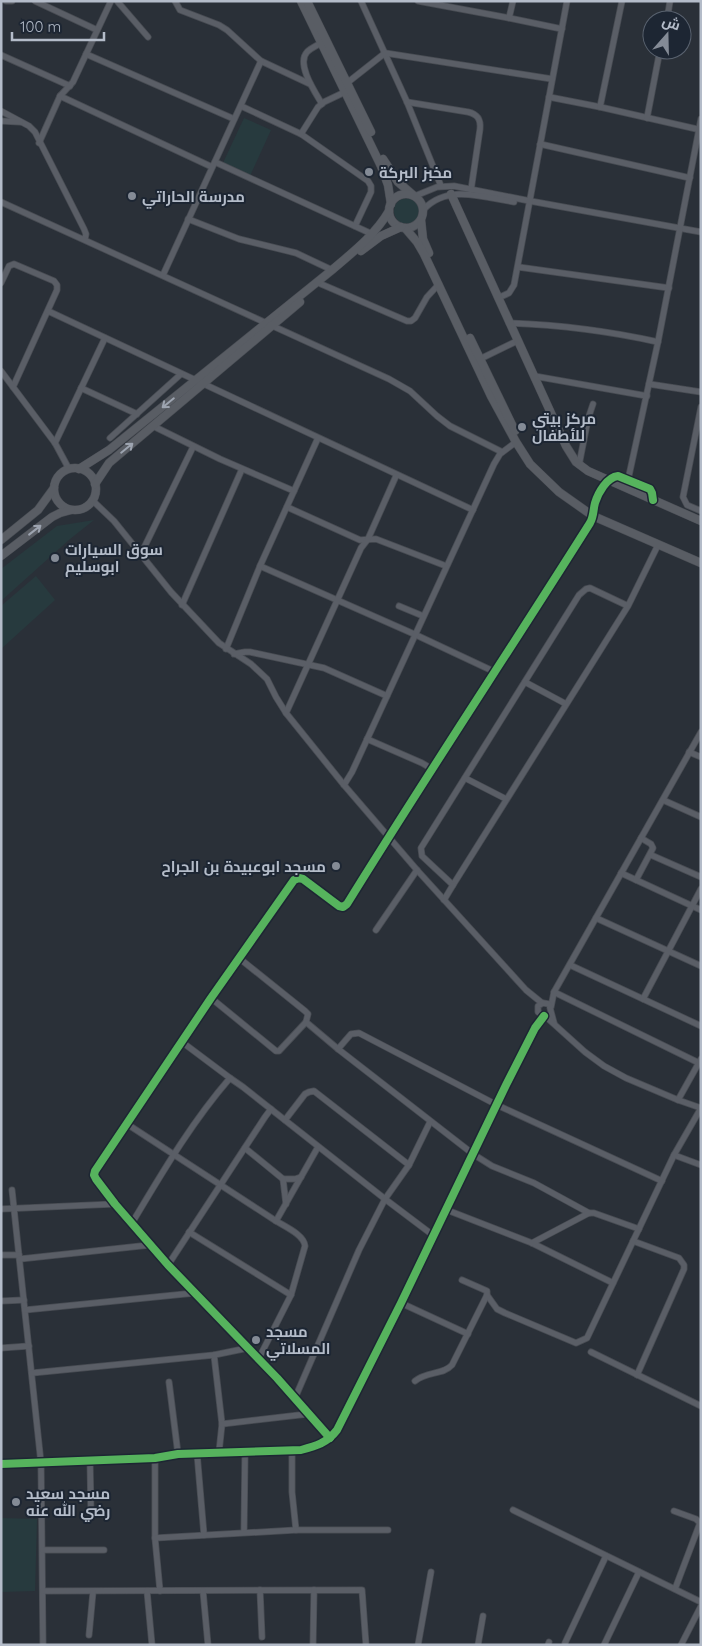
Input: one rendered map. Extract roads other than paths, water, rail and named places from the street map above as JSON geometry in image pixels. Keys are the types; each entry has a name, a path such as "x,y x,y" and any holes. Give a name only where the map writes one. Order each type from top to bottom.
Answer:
{"street":[{"path":"6,1 12,1"},
{"path":"35,1 97,30"},
{"path":"39,143 60,96 73,82 111,1"},
{"path":"117,1 148,37"},
{"path":"174,1 180,10 227,30 261,61 310,84"},
{"path":"300,1 384,172 394,222 403,227 417,242 492,396 528,462 552,486 593,516 701,563"},
{"path":"307,1 390,171 398,182 422,203 424,209"},
{"path":"361,1 407,102 442,186"},
{"path":"418,1 562,29"},
{"path":"509,18 513,1"},
{"path":"498,298 513,288 518,267 567,1"},
{"path":"600,106 622,1"},
{"path":"321,43 309,50 304,57 304,65 310,84 322,104"},
{"path":"347,83 385,53 552,79"},
{"path":"86,54 234,119"},
{"path":"1,55 70,86"},
{"path":"647,118 658,60"},
{"path":"163,275 261,61"},
{"path":"301,134 315,111 322,104 345,92"},
{"path":"60,96 372,234"},
{"path":"549,97 600,106 700,130"},
{"path":"407,102 474,114 478,118 481,123 471,190"},
{"path":"240,106 301,134 368,181 371,192 355,226"},
{"path":"1,111 33,130 84,229 85,239"},
{"path":"628,480 650,384 701,119"},
{"path":"1,121 22,122"},
{"path":"540,144 690,178"},
{"path":"270,324 372,234 390,208 394,198 400,195 407,193 414,195 442,186 454,186 529,203"},
{"path":"451,194 566,446 579,465 585,470 701,521"},
{"path":"535,468 425,246 421,220 424,209 434,200 451,194 465,194 529,203 701,233"},
{"path":"1,202 400,385 410,391 450,426 502,452"},
{"path":"188,219 239,239 296,253 332,270"},
{"path":"79,469 109,450 199,382 376,240 403,227 416,225 421,220"},
{"path":"1,283 9,266 14,264 54,281 58,285 13,387"},
{"path":"518,267 669,288"},
{"path":"321,284 406,321 411,321 415,318 427,297 439,284"},
{"path":"48,311 396,476 473,510"},
{"path":"509,323 548,324 585,328 658,342"},
{"path":"55,443 105,338"},
{"path":"480,359 517,341"},
{"path":"1,371 55,443 69,469"},
{"path":"110,438 181,374"},
{"path":"534,376 647,396"},
{"path":"95,484 114,459 199,382"},
{"path":"650,384 701,392"},
{"path":"81,388 137,414"},
{"path":"579,465 588,419 593,404"},
{"path":"701,407 683,499 686,505 701,511"},
{"path":"152,426 193,447 294,491"},
{"path":"226,649 260,566 318,438"},
{"path":"344,785 494,464 502,452 516,442"},
{"path":"141,554 193,447"},
{"path":"693,447 701,449"},
{"path":"1,540 38,510 54,488 60,474 69,469 79,469 87,473 95,484 92,500 83,508 60,512 1,556"},
{"path":"182,605 242,469"},
{"path":"286,713 396,476"},
{"path":"330,1438 295,1398 150,1245 115,1204 94,1175 96,1168 211,998 294,880 303,879 339,906 344,906 496,672 593,516 598,496 609,480 616,476 650,489 653,500"},
{"path":"54,488 56,499 60,504 71,510"},
{"path":"92,500 109,515 182,605 226,649 251,664 267,679 286,713 344,785 417,870 540,1006 548,1012"},
{"path":"287,507 360,540 376,539 446,566"},
{"path":"444,900 628,606 658,545"},
{"path":"260,566 496,672"},
{"path":"454,885 422,856 420,851 464,778 582,591 590,588 628,606"},
{"path":"398,606 423,616"},
{"path":"234,654 245,652 331,670 386,696"},
{"path":"525,682 566,704"},
{"path":"1,1464 155,1458 197,1453 301,1450 320,1445 330,1438 339,1426 402,1303 535,1028 548,1012 554,992 701,732"},
{"path":"367,739 432,769"},
{"path":"689,752 701,757"},
{"path":"464,778 506,799"},
{"path":"663,800 701,817"},
{"path":"636,880 653,848 652,845 641,838"},
{"path":"651,854 701,877"},
{"path":"376,930 417,870"},
{"path":"621,873 701,910"},
{"path":"643,999 701,889"},
{"path":"596,918 701,966"},
{"path":"211,998 279,1052 306,1022 308,1014 305,1011 240,958"},
{"path":"570,965 701,1026"},
{"path":"535,1028 540,1006 554,992"},
{"path":"554,992 700,1061 678,1100"},
{"path":"462,1280 487,1291 487,1294 498,1309 576,1343 586,1338 674,1155 701,1108 626,1078 604,1066 555,1025 548,1012 546,1003 540,1006"},
{"path":"306,1022 430,1122 473,1154 492,1166 547,1190 589,1214"},
{"path":"338,1049 352,1034 359,1033 497,1105 662,1181"},
{"path":"182,1042 272,1109 318,1147 434,1236"},
{"path":"132,1223 172,1155 216,1093 230,1078"},
{"path":"285,1120 305,1094 314,1091 410,1165"},
{"path":"168,1265 220,1184 272,1109"},
{"path":"295,1398 358,1250 385,1199 410,1165 430,1122"},
{"path":"126,1124 301,1237 305,1242 292,1295 258,1360"},
{"path":"276,1221 318,1147"},
{"path":"245,1148 283,1178 296,1179 301,1177"},
{"path":"674,1155 701,1165"},
{"path":"283,1178 286,1204"},
{"path":"12,1190 41,1463 44,1645"},
{"path":"1,1209 115,1204"},
{"path":"447,1210 532,1243 613,1284"},
{"path":"532,1243 589,1214 598,1214 639,1229"},
{"path":"189,1232 292,1295"},
{"path":"633,1241 679,1258 684,1265 638,1375"},
{"path":"1,1255 20,1257 150,1245"},
{"path":"25,1310 195,1293"},
{"path":"415,1381 428,1374 449,1368 487,1294"},
{"path":"1,1301 24,1300"},
{"path":"402,1303 468,1334"},
{"path":"1,1348 29,1346"},
{"path":"32,1373 214,1354 248,1348"},
{"path":"591,1352 701,1406"},
{"path":"214,1354 222,1424 219,1452"},
{"path":"169,1382 178,1454"},
{"path":"222,1424 308,1414"},
{"path":"292,1450 292,1492 296,1530"},
{"path":"197,1453 204,1535"},
{"path":"244,1532 245,1453"},
{"path":"155,1458 155,1538 160,1591"},
{"path":"90,1460 91,1515"},
{"path":"513,1510 701,1602"},
{"path":"674,1511 696,1519 700,1523 675,1589"},
{"path":"155,1538 296,1530 388,1530"},
{"path":"43,1550 104,1550"},
{"path":"565,1643 606,1556"},
{"path":"418,1645 431,1572"},
{"path":"604,1645 639,1572"},
{"path":"260,1590 262,1637"},
{"path":"313,1645 314,1590"},
{"path":"43,1591 362,1590 366,1645"},
{"path":"147,1591 152,1645"},
{"path":"203,1591 208,1645"},
{"path":"89,1635 93,1592"},
{"path":"681,1645 701,1606"},
{"path":"478,1645 483,1616"}],"place":[{"name":"مخبز البركة","path":"369,172"},
{"name":"مدرسة الحاراتي","path":"132,196"},
{"name":"مركز بيتي للأطفال","path":"522,427"},
{"name":"سوق السيارات ابوسليم","path":"55,558"},
{"name":"مسجد ابوعبيدة بن الجراح","path":"336,866"},
{"name":"مسجد المسلاتي","path":"256,1340"},
{"name":"مسجد سعيد رضي الله عنه","path":"16,1502"}]}
